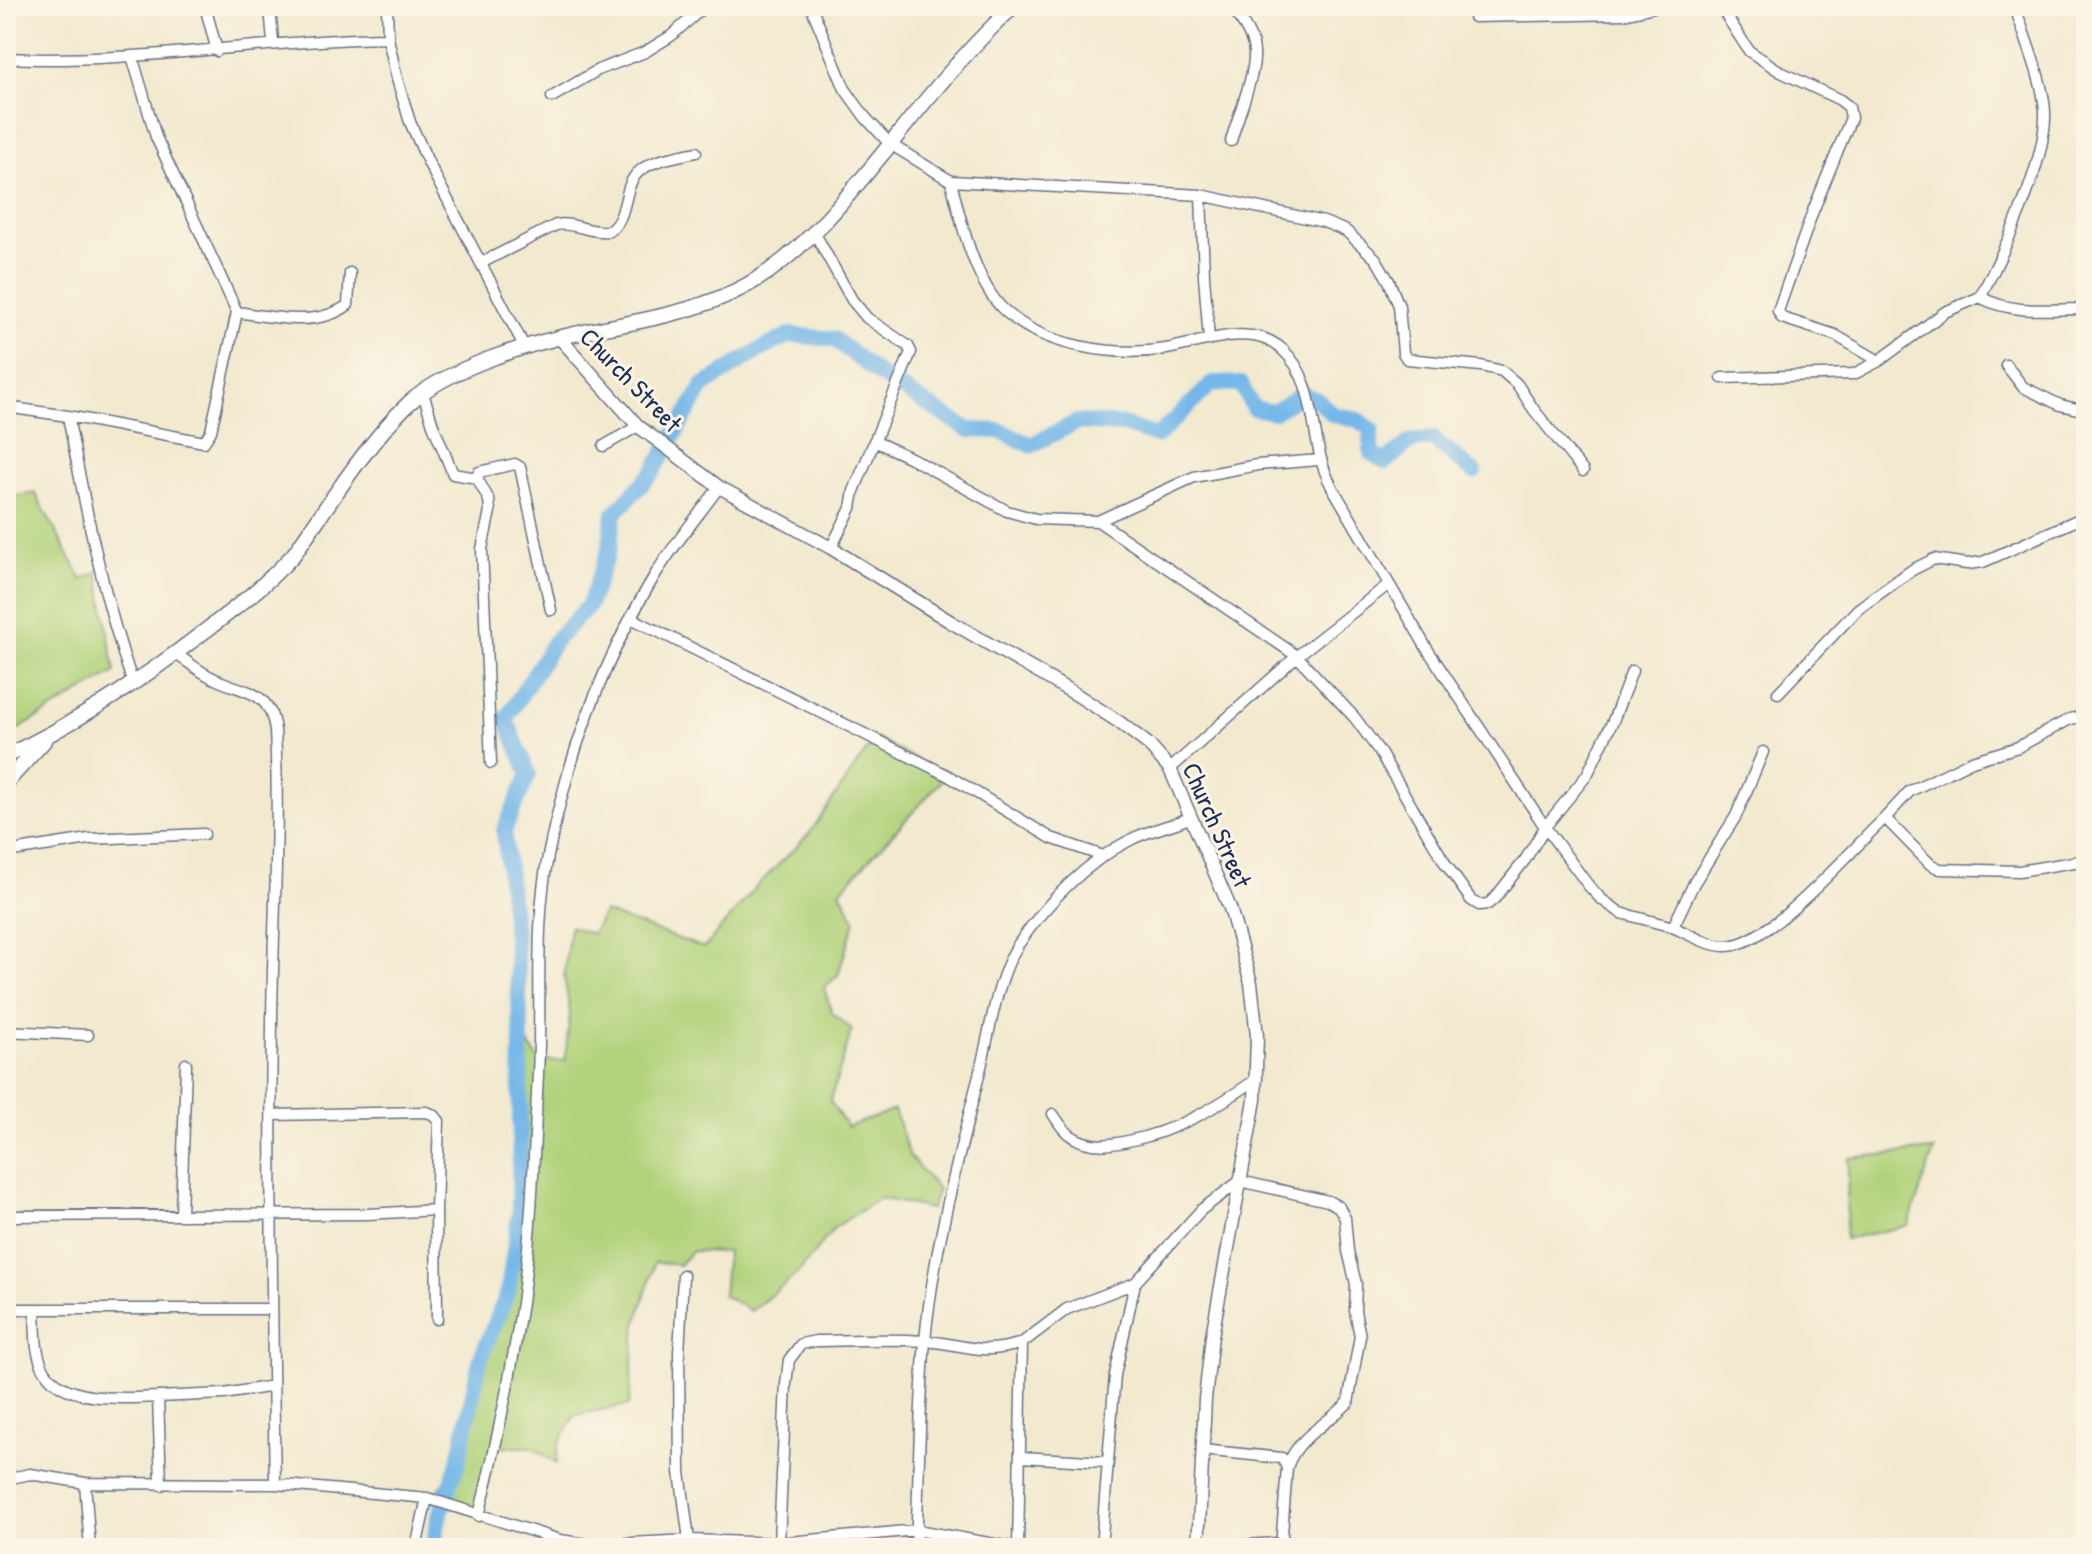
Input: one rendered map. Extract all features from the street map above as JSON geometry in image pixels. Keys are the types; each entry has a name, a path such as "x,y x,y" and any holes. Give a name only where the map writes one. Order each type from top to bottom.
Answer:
{"highway":[{"path":"6,756 50,735 133,684 176,654 280,570 385,429 423,393 479,363 524,346 652,320 719,298 768,272 814,232 852,192 962,59 1014,6"},
{"path":"6,783 50,735"}],"main road":[{"name":"Church Street","path":"559,337 638,426 719,487 831,548 1109,715 1148,744 1170,769 1230,908 1251,983 1257,1036 1257,1079 1212,1336 1202,1450 1198,1548"}],"street":[{"path":"205,6 217,51"},
{"path":"270,6 273,43"},
{"path":"387,6 388,38 410,122 524,346"},
{"path":"552,97 598,70 645,52 671,36 705,6"},
{"path":"811,6 845,89 865,117 890,144 951,181 1201,195 1324,222 1346,231 1376,259 1389,281 1399,306 1403,353 1407,359 1502,371 1517,384 1583,471"},
{"path":"1231,6 1248,32 1254,50 1253,65 1231,141"},
{"path":"1474,17 1658,6"},
{"path":"1720,6 1749,51 1781,72 1849,107 1851,118 1813,211 1778,311 1782,318 1835,335 1879,361"},
{"path":"1722,378 1846,376 1879,361 1945,312 1980,297 2006,244 2043,139 2045,113 2042,89 2015,6"},
{"path":"6,58 79,59 217,51 273,43 388,38"},
{"path":"6,407 204,442 211,431 237,312 156,137 132,56"},
{"path":"481,263 556,225 564,223 585,230 609,231 619,222 634,177 641,169 696,152"},
{"path":"951,181 965,234 984,278 1003,309 1021,323 1054,338 1122,351 1164,349 1248,335 1266,338 1282,348 1304,379 1319,460 1426,647 1545,827 1601,899 1621,913 1673,927 1725,947 1757,935 1796,907 1910,791 1972,761 2018,747 2070,719 2086,716"},
{"path":"1201,195 1209,340"},
{"path":"814,232 852,300 867,318 908,346 911,352 854,491 851,508 831,548"},
{"path":"237,312 316,319 340,311 348,305 350,273"},
{"path":"1980,297 1994,305 2016,310 2086,309"},
{"path":"2006,365 2023,387 2060,405 2086,411"},
{"path":"423,393 453,474 477,478"},
{"path":"68,416 113,626 133,684"},
{"path":"604,446 638,426"},
{"path":"874,441 1007,511 1036,519 1098,521 1194,477 1257,465 1319,460"},
{"path":"491,763 482,549 490,511 489,500 477,478 479,472 515,464 520,467 551,610"},
{"path":"479,1516 496,1447 522,1300 539,1045 542,895 548,857 572,760 591,701 656,574 719,487"},
{"path":"1778,693 1858,609 1912,570 1934,559 1967,564 1983,562 2086,516"},
{"path":"1098,521 1297,656 1355,718 1379,751 1445,863 1471,900 1479,905 1488,904 1495,898 1593,765 1632,671"},
{"path":"1170,769 1297,656 1389,584"},
{"path":"631,618 947,775 1051,838 1103,856"},
{"path":"176,654 207,676 256,693 266,702 273,715 277,873 272,1022 271,1309 275,1484"},
{"path":"1673,927 1694,883 1736,816 1763,752"},
{"path":"916,1548 925,1341 935,1268 1005,973 1016,948 1040,916 1103,856 1135,838 1189,818"},
{"path":"1885,818 1930,864 1940,869 2019,871 2086,860"},
{"path":"6,852 89,839 204,834"},
{"path":"6,1031 88,1035"},
{"path":"181,1214 186,1064"},
{"path":"1053,1114 1061,1127 1073,1137 1105,1145 1171,1130 1196,1119 1257,1079"},
{"path":"272,1115 427,1112 439,1121 437,1319"},
{"path":"779,1543 786,1384 789,1360 801,1344 816,1341 925,1341 978,1351 1022,1343 1067,1309 1135,1283 1201,1210 1240,1181 1328,1201 1339,1207 1345,1218 1348,1251 1356,1284 1355,1311 1360,1336 1348,1403 1300,1444 1287,1467 1281,1545"},
{"path":"6,1216 368,1214 436,1210"},
{"path":"683,1275 679,1362 680,1472 689,1540"},
{"path":"1101,1548 1115,1375 1135,1283"},
{"path":"6,1309 271,1309"},
{"path":"35,1309 38,1352 44,1370 67,1390 85,1394 158,1397 235,1393 273,1386"},
{"path":"6,1479 30,1474 85,1483 275,1484 430,1499 560,1540 593,1545 689,1540 779,1543 917,1530 1017,1548 1022,1343"},
{"path":"158,1397 161,1485"},
{"path":"1202,1450 1282,1458 1287,1467"},
{"path":"1021,1457 1106,1462"},
{"path":"85,1483 90,1548"},
{"path":"416,1548 430,1499"},
{"path":"1213,1548 1323,1544 1344,1548"}],"green space":[{"path":"35,493 82,580 98,572 115,672 12,733 6,733 6,498"},
{"path":"875,738 947,775 840,891 855,920 838,975 824,988 832,1013 852,1030 830,1101 847,1127 894,1110 910,1157 938,1189 931,1209 880,1198 834,1228 797,1274 751,1311 723,1295 727,1252 692,1251 679,1265 655,1262 636,1325 629,1405 575,1415 558,1445 557,1464 532,1447 496,1447 479,1516 433,1499 459,1460 480,1360 508,1292 519,1215 521,1032 539,1060 565,1061 570,1012 564,976 570,926 592,934 604,912 704,948 757,886 809,834"},
{"path":"1934,1150 1908,1226 1845,1239 1849,1158"}],"waterway":[{"path":"433,1548 439,1517 459,1460 480,1360 508,1292 519,1215 521,1032 504,830 529,774 506,719 554,642 589,605 609,550 614,514 653,472 703,386 756,352 790,335 834,339 881,376 969,430 1001,431 1031,445 1077,422 1123,425 1157,436 1213,383 1241,384 1253,408 1274,412 1302,394 1318,400 1332,414 1358,420 1371,429 1371,453 1385,462 1410,442 1432,438 1474,472"}]}
